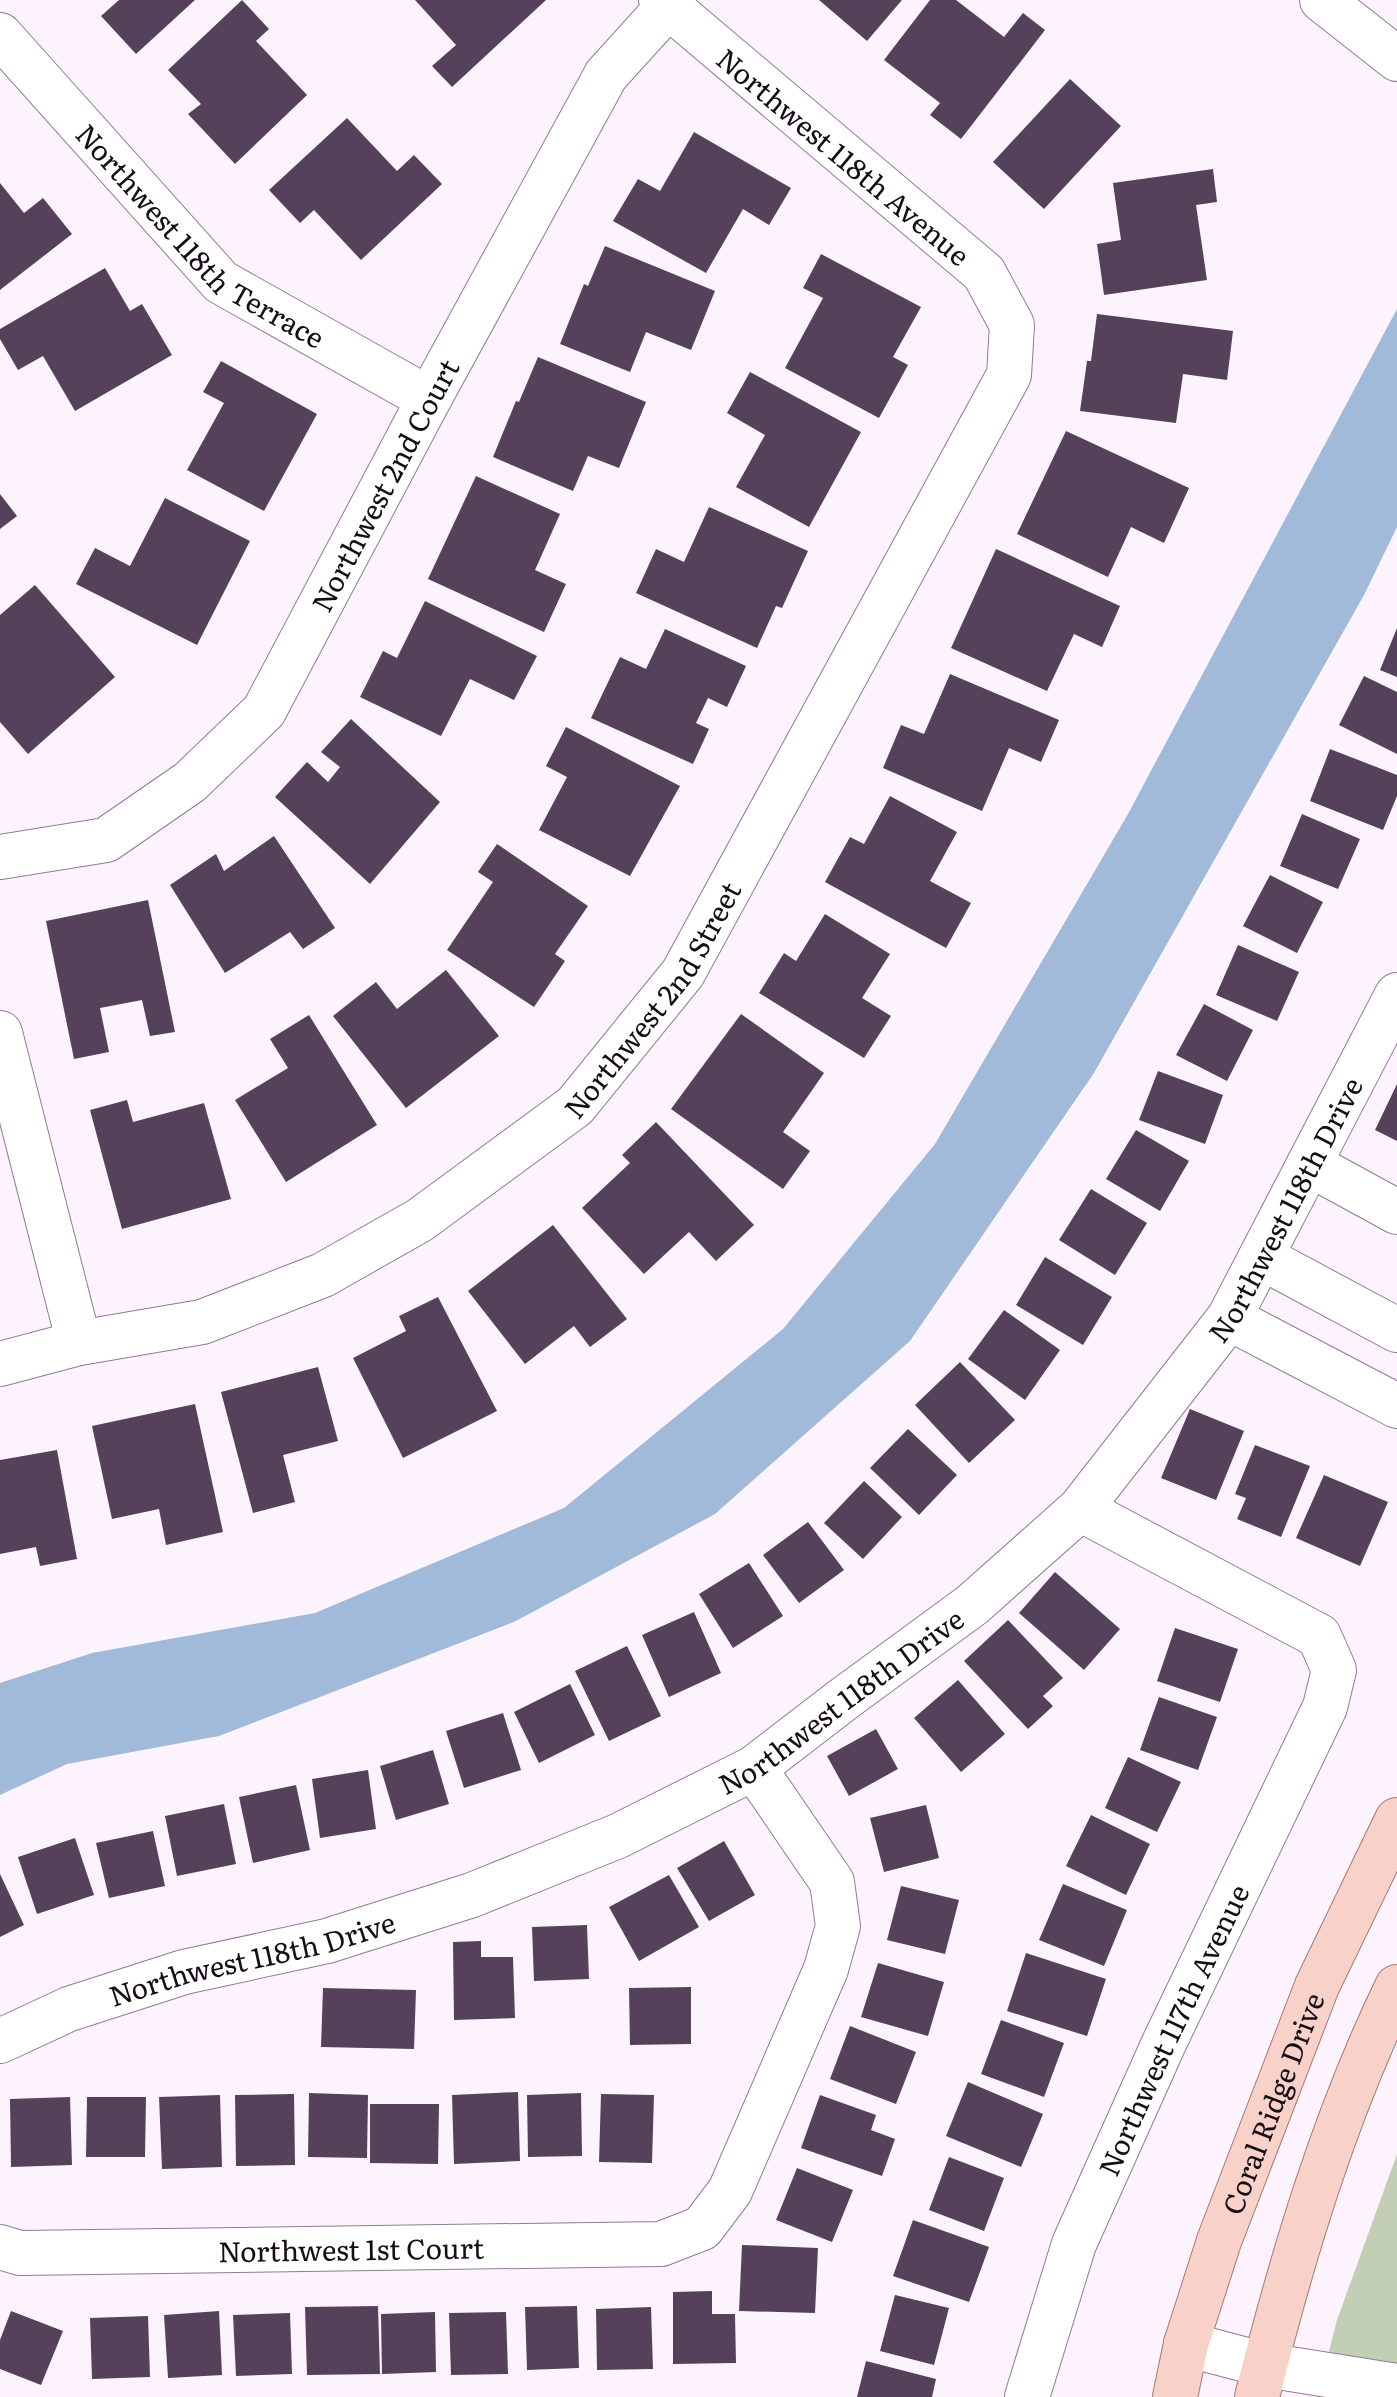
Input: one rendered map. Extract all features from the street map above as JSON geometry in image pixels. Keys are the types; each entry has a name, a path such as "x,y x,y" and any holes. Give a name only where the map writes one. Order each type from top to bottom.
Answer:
{"main road":[{"name":"Coral Ridge Drive","path":"1175,2397 1186,2344 1219,2241 1317,1986 1397,1820"},
{"path":"1261,2381 1325,2160 1367,2049 1397,1987"}],"street":[{"path":"1322,0 1397,59"},
{"name":"Northwest 118th Avenue","path":"668,2 984,273 1012,325"},
{"name":"Northwest 2nd Court","path":"0,857 106,840 190,782 264,711 429,399 606,75 668,2"},
{"name":"Northwest 118th Terrace","path":"0,35 221,282 429,399"},
{"name":"Northwest 2nd Street","path":"0,1364 79,1343 202,1322 323,1275 420,1220 575,1106 683,973 1009,375 1012,325"},
{"name":"Northwest 118th Drive","path":"0,2041 69,2009 184,1972 327,1941 472,1895 618,1836 754,1768 972,1605 1080,1509 1229,1318 1397,995"},
{"path":"0,1033 79,1343"},
{"path":"1309,1164 1397,1212"},
{"path":"1261,1257 1397,1330"},
{"path":"1229,1318 1397,1406"},
{"name":"Northwest 117th Avenue","path":"1027,2397 1074,2244 1164,2043 1325,1707 1334,1670 1319,1636 1080,1509"},
{"name":"Northwest 1st Court","path":"0,2247 20,2253 661,2244 702,2228 730,2191 826,1969 838,1926 832,1882 754,1768"},
{"path":"1186,2344 1261,2381 1397,2386"}],"green space":[{"path":"1397,2154 1397,2397 1317,2397 1337,2320"}],"water":[{"path":"1397,309 1397,527 1364,595 1094,1073 910,1341 715,1514 514,1622 219,1736 67,1764 0,1795 0,1683 92,1653 315,1613 564,1508 783,1329 935,1144 1128,814"}],"building":[{"path":"119,0 195,0 136,54 101,16"},
{"path":"242,0 269,29 256,41 307,95 235,164 188,114 201,104 168,70"},
{"path":"415,0 546,0 452,87 432,66 456,45"},
{"path":"819,0 902,0 867,41"},
{"path":"930,0 956,0 1004,37 1023,13 1045,30 961,139 930,115 940,103 884,60"},
{"path":"1070,79 1121,126 1044,209 993,162"},
{"path":"347,118 397,171 414,155 442,184 361,260 314,210 300,223 269,190"},
{"path":"694,132 791,188 769,225 743,209 706,273 613,221 638,179 660,191"},
{"path":"1213,169 1217,202 1196,205 1207,280 1104,295 1097,244 1121,240 1113,183"},
{"path":"0,183 24,213 43,198 72,234 0,290"},
{"path":"605,246 715,291 691,350 646,332 630,372 560,344 584,284 588,286"},
{"path":"821,254 921,307 893,357 908,365 879,418 785,368 823,298 803,288"},
{"path":"105,268 130,311 142,304 172,355 75,411 43,356 18,370 0,339 0,329"},
{"path":"1097,314 1233,331 1227,380 1183,374 1176,423 1080,411"},
{"path":"538,357 646,402 619,468 588,456 573,491 493,457"},
{"path":"221,361 317,414 264,511 187,470 224,403 203,392"},
{"path":"750,372 861,432 809,527 736,487 765,435 727,413"},
{"path":"1066,431 1189,488 1164,543 1131,527 1108,577 1017,534"},
{"path":"476,476 560,514 535,570 566,584 544,632 428,579"},
{"path":"0,494 17,516 0,529"},
{"path":"165,498 250,541 197,645 76,584 95,548 130,566"},
{"path":"709,507 808,551 782,608 776,606 757,648 636,593 656,549 684,562"},
{"path":"996,549 1120,606 1102,647 1074,634 1047,691 951,648"},
{"path":"35,585 115,677 28,754 0,722 0,615"},
{"path":"425,601 537,656 514,700 470,679 441,736 360,697 383,651 397,658"},
{"path":"1397,628 1397,677 1380,670"},
{"path":"665,629 746,666 727,707 708,698 696,723 709,729 693,764 591,718 620,657 646,669"},
{"path":"950,674 1059,720 1041,762 1009,748 982,811 883,768 901,725 924,734"},
{"path":"1364,676 1397,692 1397,754 1339,725"},
{"path":"351,719 440,802 370,884 275,797 307,762 328,782 340,767 321,752"},
{"path":"566,727 680,786 630,876 539,830 567,777 546,766"},
{"path":"1330,749 1397,775 1397,796 1383,830 1310,801"},
{"path":"890,796 957,832 930,881 971,903 946,948 825,882 850,837 864,844"},
{"path":"1302,814 1360,839 1338,889 1280,866"},
{"path":"274,836 335,928 303,949 290,932 225,973 170,885 216,854 224,871"},
{"path":"497,844 588,906 555,954 565,961 534,1007 447,950 493,882 478,872"},
{"path":"1270,875 1323,902 1297,953 1243,926"},
{"path":"148,900 175,1032 150,1036 142,1000 100,1008 109,1052 74,1059 46,921"},
{"path":"825,914 890,954 862,998 891,1016 864,1058 759,993 784,953 796,961"},
{"path":"1238,945 1299,972 1277,1021 1216,995"},
{"path":"446,970 499,1036 406,1108 333,1016 376,982 397,1009"},
{"path":"1204,1004 1253,1030 1227,1081 1176,1055"},
{"path":"741,1014 824,1073 783,1132 810,1151 783,1189 671,1109"},
{"path":"309,1015 377,1125 286,1182 235,1100 288,1068 270,1039"},
{"path":"1158,1071 1223,1095 1205,1144 1139,1120"},
{"path":"1397,1084 1397,1141 1375,1130"},
{"path":"127,1100 133,1122 204,1103 231,1199 122,1229 90,1110"},
{"path":"656,1122 754,1225 716,1261 689,1232 644,1274 582,1208 630,1163 622,1155"},
{"path":"1136,1130 1189,1161 1160,1211 1106,1179"},
{"path":"1091,1189 1147,1223 1115,1275 1059,1240"},
{"path":"553,1225 627,1319 590,1347 574,1326 525,1364 468,1291"},
{"path":"1045,1257 1112,1297 1083,1345 1016,1305"},
{"path":"438,1297 497,1411 403,1458 353,1358 406,1331 399,1316"},
{"path":"1004,1310 1060,1350 1025,1400 968,1359"},
{"path":"960,1362 1015,1420 969,1463 915,1405"},
{"path":"318,1367 338,1441 283,1455 295,1502 253,1513 221,1392"},
{"path":"195,1404 223,1532 166,1545 159,1509 112,1519 92,1426"},
{"path":"1190,1409 1244,1431 1216,1500 1161,1478"},
{"path":"908,1429 957,1475 919,1515 870,1468"},
{"path":"1255,1445 1310,1466 1281,1537 1237,1519 1246,1498 1235,1494"},
{"path":"57,1450 77,1559 40,1566 36,1547 0,1554 0,1460"},
{"path":"1324,1475 1388,1502 1360,1566 1296,1538"},
{"path":"864,1481 902,1517 863,1559 824,1523"},
{"path":"808,1522 844,1570 799,1603 763,1555"},
{"path":"749,1563 783,1616 733,1648 699,1594"},
{"path":"1055,1572 1120,1629 1084,1670 1019,1613"},
{"path":"694,1612 721,1673 669,1697 642,1635"},
{"path":"1008,1620 1063,1678 1043,1696 1053,1706 1028,1729 964,1661"},
{"path":"1175,1628 1238,1649 1220,1702 1157,1681"},
{"path":"627,1646 661,1716 609,1741 575,1671"},
{"path":"958,1680 1005,1734 961,1772 914,1718"},
{"path":"570,1684 595,1735 539,1763 514,1712"},
{"path":"1159,1697 1217,1717 1198,1770 1140,1750"},
{"path":"503,1713 521,1770 464,1788 446,1731"},
{"path":"876,1729 898,1769 849,1796 827,1756"},
{"path":"433,1750 449,1804 396,1820 380,1766"},
{"path":"1128,1757 1181,1782 1157,1832 1105,1808"},
{"path":"368,1770 376,1829 320,1838 312,1779"},
{"path":"296,1785 310,1850 253,1863 239,1797"},
{"path":"224,1804 236,1864 177,1876 165,1816"},
{"path":"926,1805 939,1858 884,1872 870,1818"},
{"path":"1091,1815 1150,1844 1126,1895 1066,1866"},
{"path":"153,1831 165,1886 109,1898 96,1843"},
{"path":"75,1838 94,1895 37,1914 18,1857"},
{"path":"724,1841 755,1895 709,1921 677,1868"},
{"path":"0,1874 24,1925 0,1937"},
{"path":"669,1875 699,1927 639,1961 609,1907"},
{"path":"1063,1884 1127,1910 1104,1966 1039,1940"},
{"path":"901,1886 959,1900 945,1954 887,1940"},
{"path":"587,1925 589,1979 534,1981 532,1927"},
{"path":"481,1941 481,1957 513,1957 515,2018 454,2020 453,1942"},
{"path":"1026,1953 1106,1979 1087,2036 1007,2011"},
{"path":"878,1963 944,1982 928,2036 861,2017"},
{"path":"691,1987 691,2044 630,2045 629,1988"},
{"path":"323,1988 416,1990 414,2049 321,2047"},
{"path":"1001,2020 1064,2043 1044,2097 981,2074"},
{"path":"850,2026 916,2052 896,2104 830,2079"},
{"path":"968,2082 1043,2114 1021,2167 946,2136"},
{"path":"518,2092 520,2161 454,2164 452,2095"},
{"path":"309,2093 368,2095 367,2158 308,2157"},
{"path":"581,2093 582,2156 528,2157 527,2095"},
{"path":"294,2094 295,2165 236,2166 235,2095"},
{"path":"601,2094 654,2095 652,2163 599,2162"},
{"path":"220,2095 222,2167 162,2169 159,2097"},
{"path":"820,2095 876,2115 871,2130 895,2139 882,2176 801,2148"},
{"path":"70,2097 72,2165 11,2167 10,2099"},
{"path":"87,2097 146,2097 145,2157 86,2157"},
{"path":"370,2104 439,2104 438,2164 370,2163"},
{"path":"949,2157 1004,2178 984,2231 929,2210"},
{"path":"797,2168 853,2190 832,2242 776,2220"},
{"path":"913,2220 989,2247 969,2302 893,2276"},
{"path":"742,2245 818,2248 815,2313 739,2311"},
{"path":"712,2291 712,2314 735,2314 736,2363 673,2364 673,2292"},
{"path":"895,2295 949,2308 934,2365 880,2351"},
{"path":"378,2306 380,2374 307,2375 305,2307"},
{"path":"577,2306 579,2368 527,2370 525,2307"},
{"path":"651,2307 653,2369 597,2370 596,2309"},
{"path":"11,2311 63,2331 41,2385 0,2369 0,2340"},
{"path":"219,2311 222,2375 168,2378 164,2315"},
{"path":"435,2312 436,2372 382,2374 381,2314"},
{"path":"506,2312 508,2374 451,2375 449,2313"},
{"path":"290,2313 292,2374 236,2376 233,2315"},
{"path":"148,2316 150,2377 92,2379 90,2318"},
{"path":"866,2361 936,2379 932,2397 857,2397"}]}
